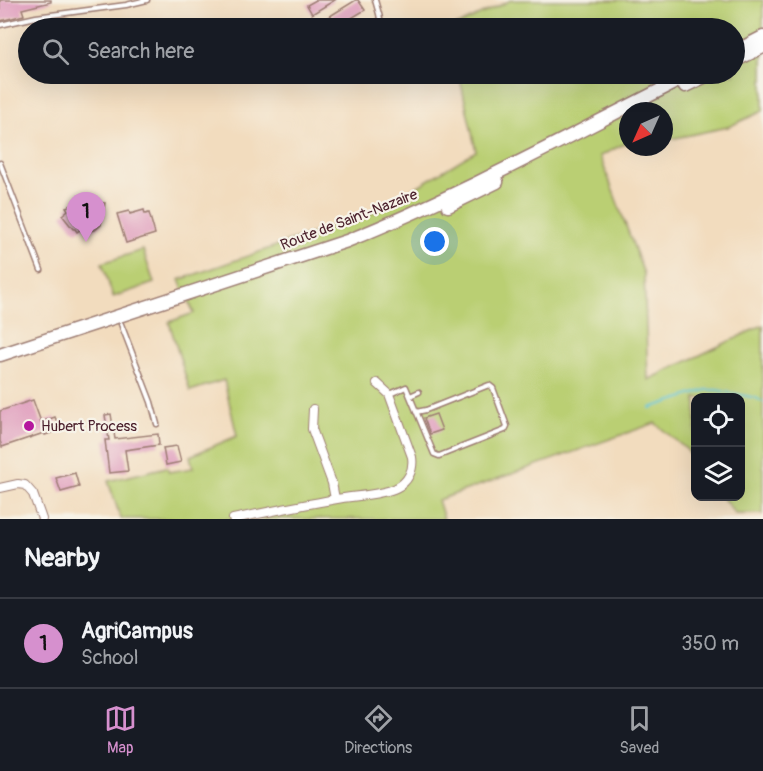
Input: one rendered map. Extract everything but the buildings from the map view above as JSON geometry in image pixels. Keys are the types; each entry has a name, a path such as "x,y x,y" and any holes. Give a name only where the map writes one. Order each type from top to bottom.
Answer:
{"main road":[{"path":"745,47 763,37"},
{"path":"745,56 763,47"},
{"name":"Route de Saint-Nazaire","path":"0,355 347,241 448,197 672,84"},
{"path":"653,102 690,84"},
{"name":"Route de Saint-Nazaire","path":"0,363 288,269 399,229 619,120"}],"street":[{"path":"232,519 389,490 400,485 408,477 413,464 412,457 389,394 376,383"},
{"path":"313,409 312,429 332,483 335,499"},
{"path":"0,488 18,484 25,485 33,494 42,519"}],"lane":[{"path":"32,18 147,0"},
{"path":"375,0 380,18"},
{"path":"0,25 18,21"},
{"path":"0,163 41,270"},
{"path":"121,324 151,402 157,424"},
{"path":"389,394 406,387 416,412 434,454 439,456 505,430 507,426 493,388 489,385 416,412"},
{"path":"410,396 419,392"}],"green space":[{"path":"511,0 763,0 763,111 728,127 673,139 673,102 619,102 619,146 600,156 644,274 648,380 763,325 763,514 735,514 725,501 745,501 745,393 691,393 691,456 655,423 438,500 444,519 121,519 108,481 167,467 169,472 193,468 190,456 237,436 224,380 190,391 169,322 194,313 179,280 377,211 476,151 461,84 745,84 745,18 473,18"},
{"path":"143,250 154,283 113,297 102,263"}],"waterway":[{"path":"650,408 706,390 756,398 763,402"}],"place":[{"name":"AgriCampus","path":"86,242"},
{"name":"Hubert Process","path":"29,426"}]}
